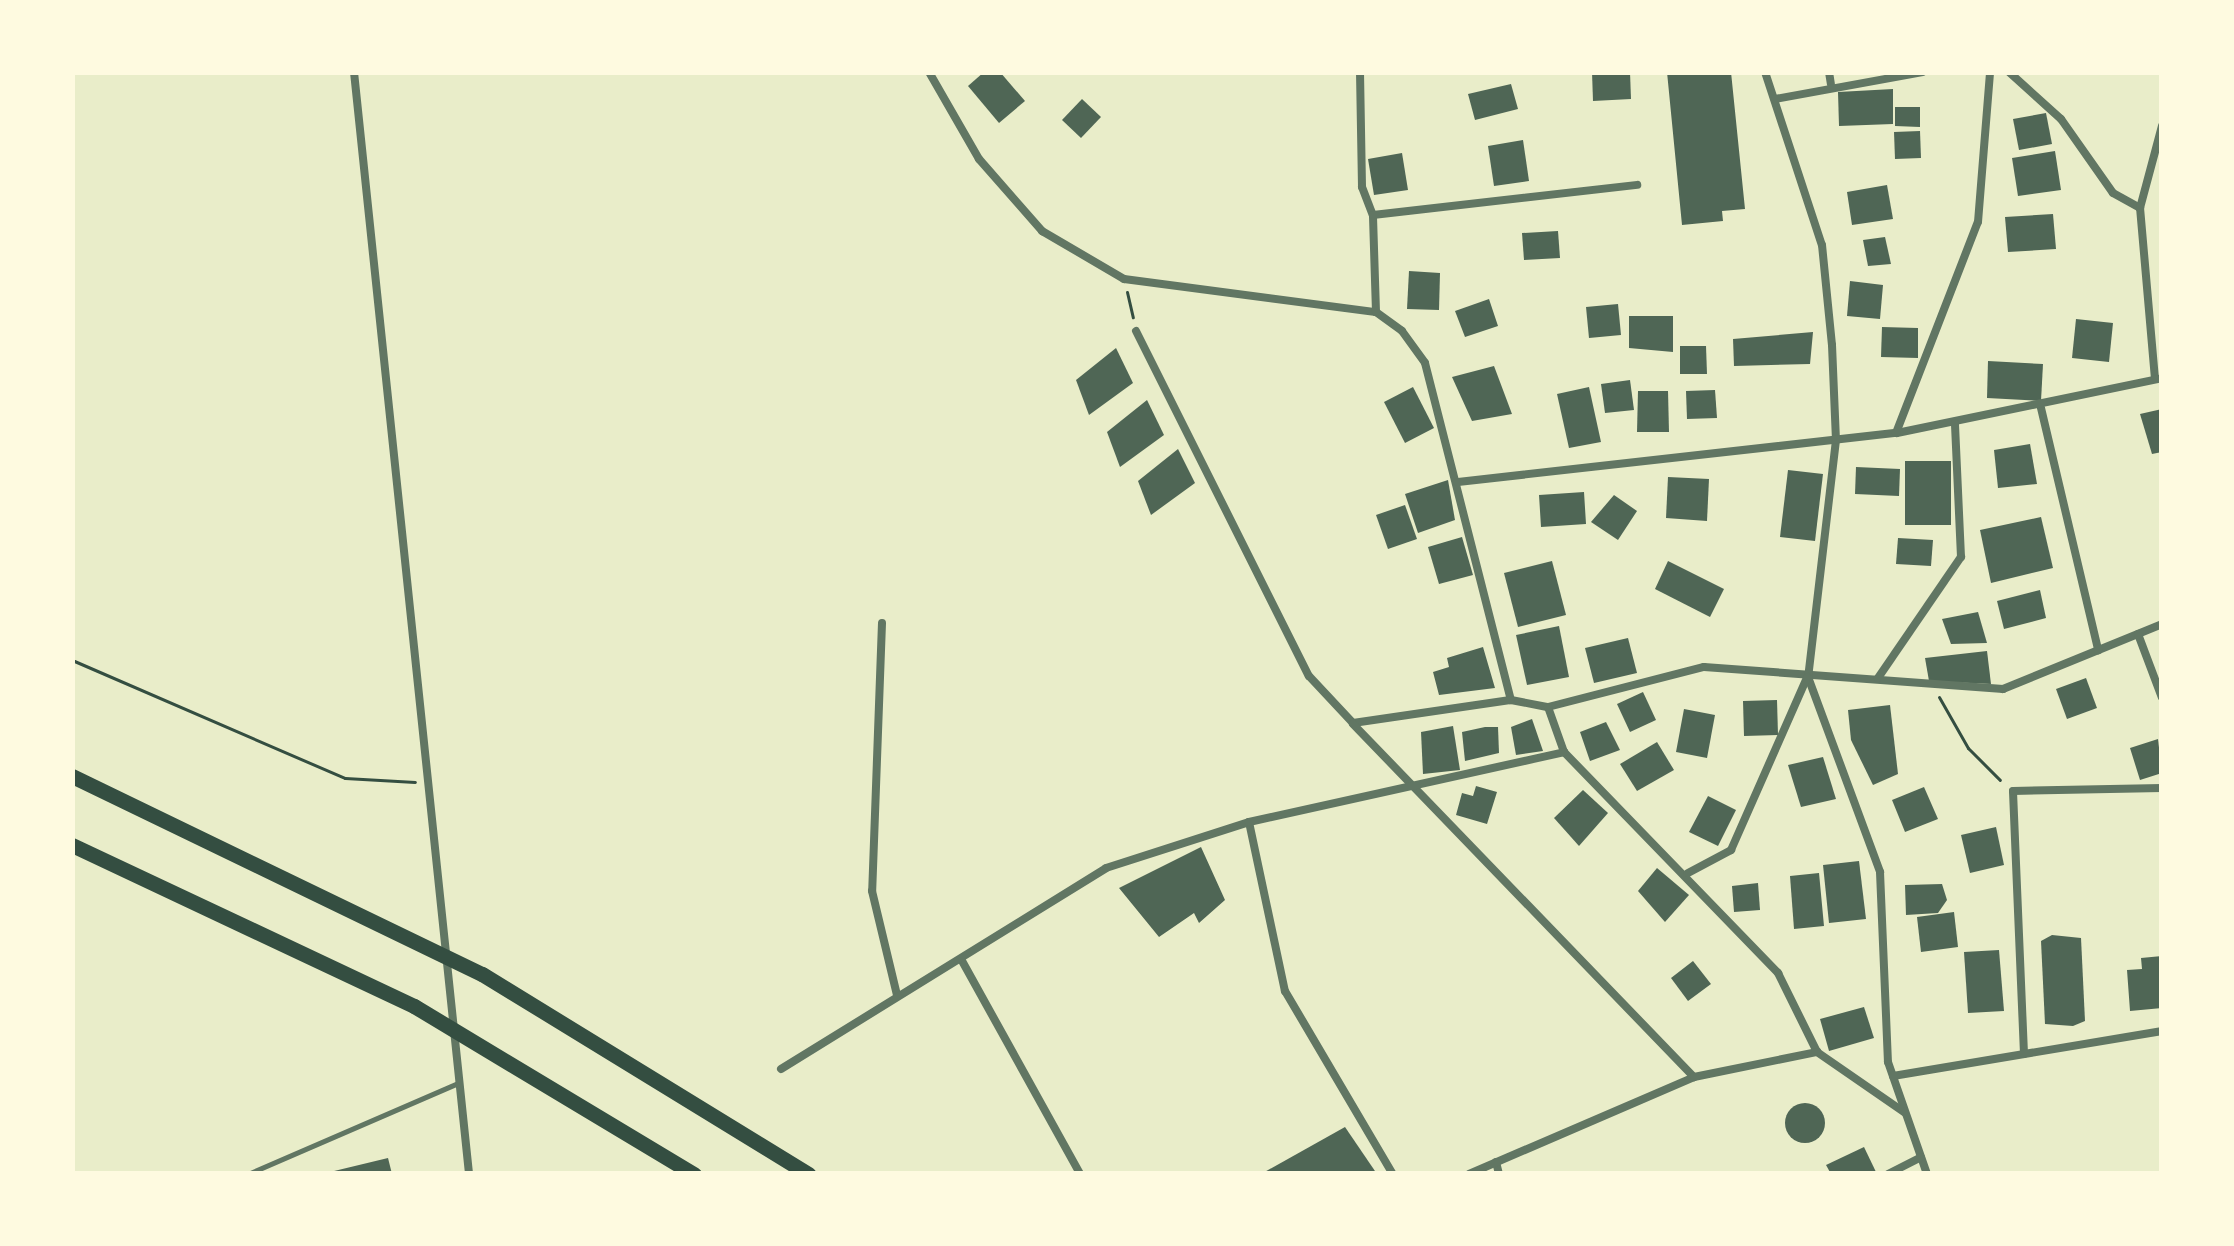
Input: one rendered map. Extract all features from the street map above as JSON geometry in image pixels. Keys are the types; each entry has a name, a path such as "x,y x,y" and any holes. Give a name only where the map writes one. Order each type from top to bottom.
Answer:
{"highway":[{"path":"72,776 408,934 482,974 808,1174"},
{"path":"72,845 414,1006 694,1174"}],"street":[{"path":"353,72 469,1174"},
{"path":"929,72 980,159 1042,231 1124,279 1376,312 1424,362 1511,700"},
{"path":"1360,72 1358,137 1373,215 1376,312"},
{"path":"1687,873 1730,850 1808,676 1836,440 1822,245 1765,72"},
{"path":"1829,72 1831,84"},
{"path":"1775,99 1831,84 1923,72"},
{"path":"1896,433 1978,222 1990,72"},
{"path":"2008,72 2061,119 2113,193 2140,208"},
{"path":"1458,482 1896,433 2041,408 2158,379 2140,208 2162,126"},
{"path":"1373,215 1637,185"},
{"path":"1136,331 1309,676 1408,788 1694,1077"},
{"path":"2041,408 2098,650"},
{"path":"1877,680 1961,557 1955,423"},
{"path":"882,622 872,892 897,995"},
{"path":"1353,724 1511,700 1549,707 1705,667 1877,680 1936,690 2003,689 2162,624"},
{"path":"2138,634 2162,698"},
{"path":"1808,676 1835,768 1880,872 1893,1076 1927,1174"},
{"path":"1549,707 1564,752 1687,873 1778,973 1817,1052 1906,1113"},
{"path":"781,1069 1106,868 1249,822 1564,752"},
{"path":"2024,1054 2013,791 2162,788"},
{"path":"1249,822 1285,991 1393,1174"},
{"path":"961,959 1080,1174"},
{"path":"1893,1076 2162,1031"},
{"path":"1469,1174 1694,1077 1817,1052"},
{"path":"1888,1174 1921,1156"},
{"path":"1496,1162 1499,1174"}],"lane":[{"path":"248,1174 456,1084"}],"path":[{"path":"1124,279 1136,331"},
{"path":"72,660 345,778 429,782"},
{"path":"1936,690 1968,748 2013,791"}],"building":[{"path":"984,72 1000,72 1025,101 999,123 968,86"},
{"path":"1592,72 1630,72 1631,99 1593,101"},
{"path":"1667,72 1731,72 1745,209 1722,211 1723,221 1682,225"},
{"path":"1511,84 1518,109 1475,120 1468,94"},
{"path":"1893,89 1893,124 1839,126 1838,92"},
{"path":"1082,99 1101,117 1081,138 1062,120"},
{"path":"1895,107 1920,107 1920,127 1895,126"},
{"path":"2046,113 2052,144 2019,150 2013,119"},
{"path":"1920,131 1921,158 1895,159 1894,132"},
{"path":"1523,140 1529,181 1494,186 1488,146"},
{"path":"2055,151 2061,190 2018,196 2012,158"},
{"path":"1402,153 1408,190 1374,195 1368,159"},
{"path":"1887,185 1893,219 1852,225 1847,192"},
{"path":"2053,214 2056,249 2008,252 2005,217"},
{"path":"1558,231 1560,258 1524,260 1522,233"},
{"path":"1885,237 1891,264 1868,266 1863,240"},
{"path":"1409,271 1440,273 1439,310 1407,309"},
{"path":"1850,281 1883,285 1880,319 1847,316"},
{"path":"1489,299 1498,326 1465,337 1455,311"},
{"path":"1618,304 1621,335 1589,338 1586,307"},
{"path":"1629,316 1673,316 1673,352 1629,348"},
{"path":"2076,319 2113,323 2109,362 2072,358"},
{"path":"1882,327 1918,328 1918,358 1881,357"},
{"path":"1813,332 1810,364 1734,366 1733,339"},
{"path":"1680,346 1706,346 1707,374 1680,374"},
{"path":"1116,348 1133,383 1089,415 1076,380"},
{"path":"1988,361 2043,364 2041,401 1987,398"},
{"path":"1494,366 1512,414 1472,421 1452,377"},
{"path":"1630,380 1634,410 1605,413 1601,384"},
{"path":"1413,387 1434,428 1405,443 1384,402"},
{"path":"1589,387 1601,442 1569,448 1557,394"},
{"path":"1715,390 1717,418 1687,419 1686,391"},
{"path":"1638,391 1668,391 1669,432 1637,432"},
{"path":"1147,400 1164,435 1120,467 1107,432"},
{"path":"2162,409 2162,452 2152,454 2140,414"},
{"path":"2030,444 2037,484 1998,488 1994,450"},
{"path":"1178,449 1195,483 1151,515 1138,481"},
{"path":"1905,461 1951,461 1951,525 1905,525"},
{"path":"1856,467 1900,469 1899,496 1855,494"},
{"path":"1788,470 1823,474 1815,541 1780,537"},
{"path":"1668,477 1709,479 1707,521 1666,518"},
{"path":"1448,480 1455,520 1418,533 1405,494"},
{"path":"1584,492 1586,524 1541,527 1539,495"},
{"path":"1614,495 1637,511 1618,540 1591,522"},
{"path":"1405,505 1417,539 1388,549 1376,515"},
{"path":"2041,517 2053,568 1991,583 1980,530"},
{"path":"1462,537 1473,575 1439,584 1428,547"},
{"path":"1898,538 1933,540 1931,566 1896,564"},
{"path":"1552,561 1566,615 1518,627 1504,573"},
{"path":"1668,561 1724,589 1710,617 1655,589"},
{"path":"2040,590 2046,618 2004,629 1997,601"},
{"path":"1978,612 1987,643 1951,644 1942,619"},
{"path":"1559,626 1569,677 1527,685 1516,635"},
{"path":"1628,638 1637,673 1594,683 1585,648"},
{"path":"1483,647 1495,688 1439,695 1433,672 1449,667 1447,658"},
{"path":"1987,651 1991,684 1929,681 1925,658"},
{"path":"2086,678 2097,708 2067,719 2056,689"},
{"path":"1643,692 1656,720 1630,732 1617,704"},
{"path":"1777,700 1778,735 1744,736 1743,701"},
{"path":"1890,705 1898,774 1873,785 1851,740 1848,710"},
{"path":"1684,709 1715,715 1707,758 1676,752"},
{"path":"1532,719 1543,751 1516,755 1511,727"},
{"path":"1606,722 1620,750 1590,761 1580,732"},
{"path":"1453,726 1460,770 1423,774 1421,732"},
{"path":"1498,727 1499,753 1465,761 1462,732"},
{"path":"2158,739 2162,773 2140,780 2130,748"},
{"path":"1657,742 1674,770 1637,791 1620,764"},
{"path":"1823,757 1836,799 1801,807 1788,765"},
{"path":"1476,786 1497,792 1487,824 1456,815 1462,793 1473,796"},
{"path":"1924,787 1938,819 1905,832 1892,800"},
{"path":"1583,790 1608,813 1579,846 1554,818"},
{"path":"1708,796 1736,810 1718,846 1689,832"},
{"path":"1996,827 2004,865 1970,873 1961,835"},
{"path":"1201,847 1225,900 1199,923 1194,913 1159,937 1119,888"},
{"path":"1859,861 1866,919 1829,923 1823,865"},
{"path":"1657,868 1689,895 1665,922 1638,891"},
{"path":"1819,873 1824,926 1794,929 1790,876"},
{"path":"1758,883 1760,910 1734,912 1732,886"},
{"path":"1942,884 1947,900 1938,913 1906,915 1905,885"},
{"path":"1954,912 1958,947 1921,952 1917,917"},
{"path":"2052,935 2081,938 2085,1021 2073,1026 2045,1024 2041,941"},
{"path":"1999,950 2004,1011 1968,1013 1964,952"},
{"path":"2162,956 2162,1008 2130,1011 2127,970 2142,969 2141,958"},
{"path":"1693,961 1711,984 1688,1001 1671,978"},
{"path":"1864,1007 1874,1038 1829,1051 1820,1019"},
{"path":"1805,1103 1819,1109 1825,1123 1819,1137 1805,1143 1791,1137 1785,1123 1791,1109"},
{"path":"1345,1127 1377,1174 1261,1174"},
{"path":"1864,1147 1876,1172 1831,1174 1826,1165"},
{"path":"388,1158 392,1174 330,1172"}]}
